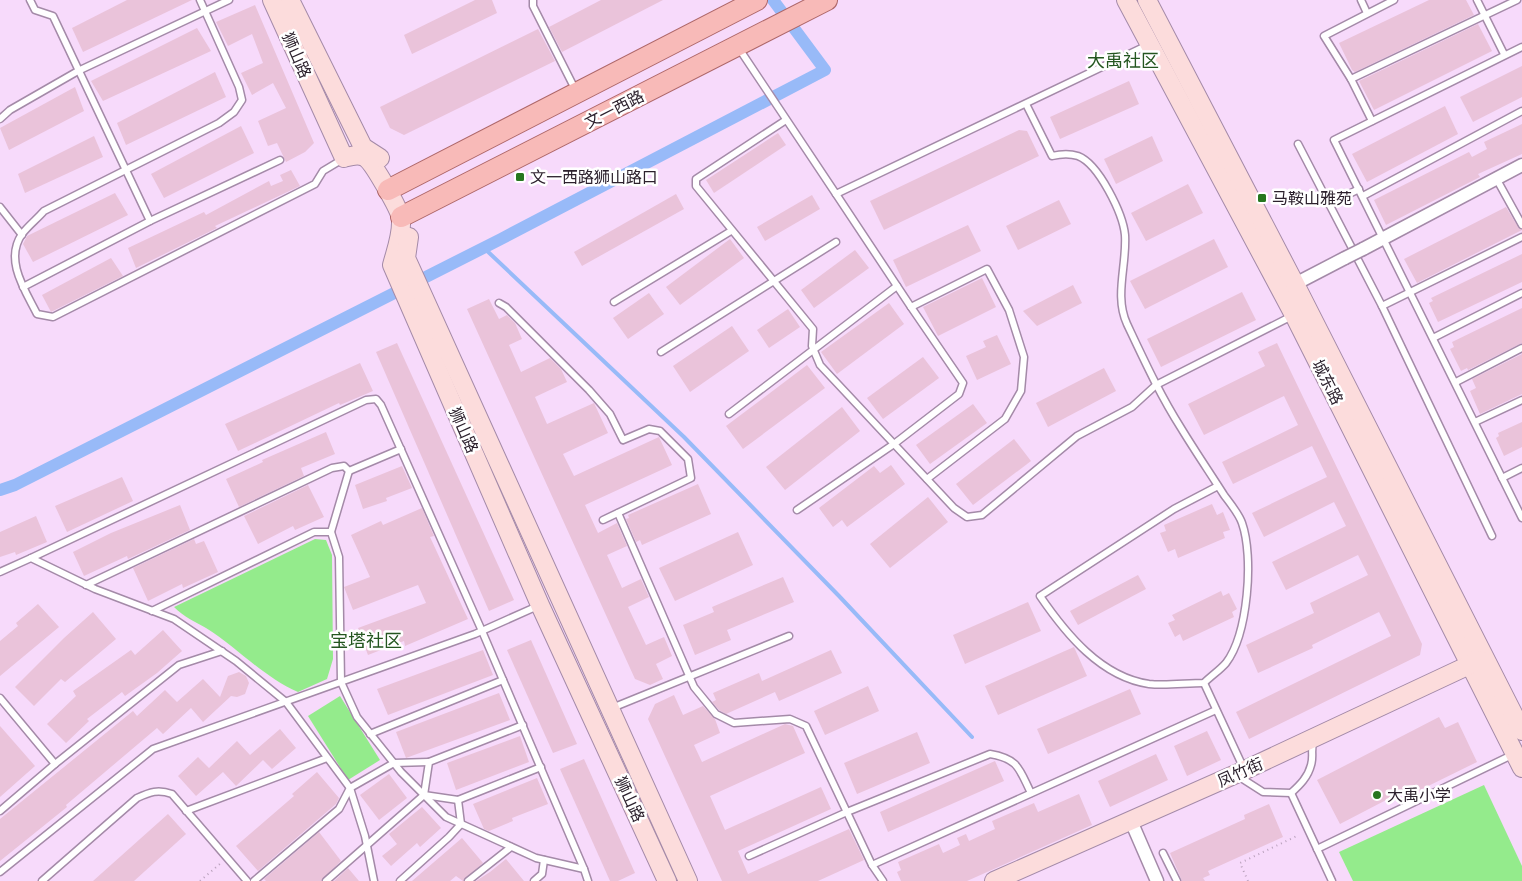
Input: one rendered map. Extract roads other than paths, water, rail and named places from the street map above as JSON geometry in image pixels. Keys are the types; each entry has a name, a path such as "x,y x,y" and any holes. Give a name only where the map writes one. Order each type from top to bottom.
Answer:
{"main road":[{"name":"文一西路","path":"392,187 757,0"},
{"name":"文一西路","path":"406,215 819,4"}],"street":[{"name":"狮山路","path":"272,0 344,158 356,154 366,158 392,187"},
{"name":"狮山路","path":"290,0 363,147 380,158 406,215 400,236 399,262 610,709 688,881"},
{"name":"城东路","path":"1126,0 1477,662 1522,731"},
{"name":"城东路","path":"1147,0 1296,284 1477,662 1518,761"},
{"path":"1296,284 1522,165"},
{"name":"狮山路","path":"420,309 540,605 668,881"},
{"name":"凤竹街","path":"994,881 1316,738 1477,662"},
{"path":"1130,821 1157,881"}],"lane":[{"path":"30,0 35,10 53,16 150,221"},
{"path":"200,0 239,87 242,100 234,112 219,123 44,211 22,235 13,259 23,286 37,314 53,317 314,184 323,171 344,158"},
{"path":"0,119 10,110 78,71 229,0"},
{"path":"534,0 533,6 577,92"},
{"path":"1361,0 1367,13"},
{"path":"1372,121 1351,79 1324,36 1394,0"},
{"path":"1477,0 1504,54"},
{"path":"1351,79 1517,0"},
{"path":"743,43 757,76 963,383 959,394 894,444 797,510"},
{"path":"836,194 1149,44"},
{"path":"1522,47 1504,54 1334,140 1522,518"},
{"path":"1026,104 1052,156 1063,154 1079,156 1095,169 1119,210 1125,235 1124,274 1120,292 1124,317 1156,385 1242,522 1249,559 1247,598 1237,641 1226,663 1204,683 1149,684 1121,674 1086,652 1061,626 1040,596 1174,509 1218,486"},
{"path":"1363,196 1522,111"},
{"path":"786,120 696,179 696,186 812,329 814,349 820,365 954,508 967,517 982,515 1077,436 1132,407 1156,385 1294,315"},
{"path":"1298,144 1382,306 1492,536"},
{"path":"23,286 150,221 280,160"},
{"path":"1496,178 1522,225"},
{"path":"1329,204 1359,188"},
{"path":"0,207 22,235"},
{"path":"614,302 731,230"},
{"path":"1382,306 1522,237"},
{"path":"661,352 772,280 836,242"},
{"path":"911,307 987,268 1009,310 1024,357 1021,391 1005,419 927,480"},
{"path":"729,414 897,286"},
{"path":"1433,338 1522,293"},
{"path":"499,303 506,307 589,390 610,414 623,440 649,430 660,431 688,459 691,478 603,520"},
{"path":"1456,382 1522,348"},
{"path":"0,572 366,400 376,399 381,405 401,448 482,631 588,881"},
{"path":"1475,422 1522,400"},
{"path":"401,448 349,471 331,532 339,557 341,682 357,717 370,734 394,764 446,817 544,860 584,869"},
{"path":"86,585 332,468 344,466 349,471"},
{"path":"1502,478 1522,468"},
{"path":"618,513 694,686 716,714 734,723 790,719 806,726 872,865 883,881"},
{"path":"152,610 314,532 331,532"},
{"path":"31,558 86,585 174,619 222,651 286,702 350,788 367,844 374,881"},
{"path":"0,872 153,749 482,631 540,605"},
{"path":"610,709 789,636"},
{"path":"0,811 179,665 222,651"},
{"path":"370,734 503,680"},
{"path":"1204,683 1240,772 1263,792 1291,793 1304,781 1312,764 1312,746 1316,738"},
{"path":"0,698 56,764"},
{"path":"872,865 1216,710"},
{"path":"254,881 339,809 350,788 394,764 429,762 523,725"},
{"path":"749,856 847,812 990,754 1006,757 1018,766 1031,793"},
{"path":"186,811 327,758"},
{"path":"1317,849 1518,761"},
{"path":"326,881 424,794 429,762"},
{"path":"424,794 458,800 541,767"},
{"path":"42,881 136,798 149,792 161,790 172,794 247,881"},
{"path":"1291,793 1332,881"},
{"path":"400,881 461,824 458,800"},
{"path":"468,881 511,847"},
{"path":"1163,853 1177,881"},
{"path":"534,881 542,874 544,860"}],"waterway":[{"path":"0,490 15,485 501,239 825,70 773,0"},
{"path":"484,248 684,437 839,596 972,737"}],"place":[{"name":"文一西路狮山路口","path":"520,177"},
{"name":"马鞍山雅苑","path":"1262,198"},
{"name":"大禹小学","path":"1377,795"}],"district":[{"name":"大禹社区","path":"1123,61"},
{"name":"宝塔社区","path":"366,641"}]}
